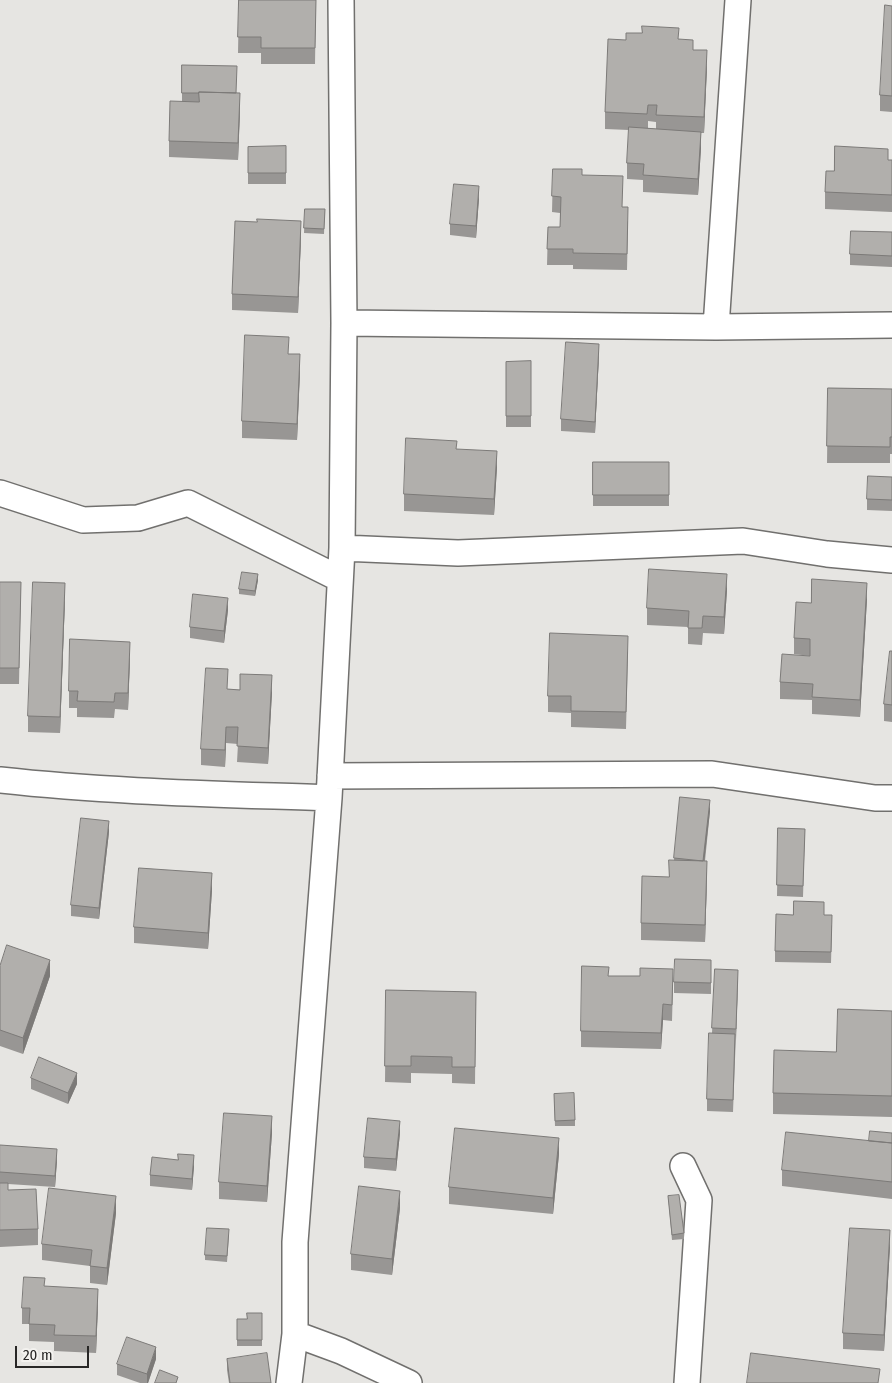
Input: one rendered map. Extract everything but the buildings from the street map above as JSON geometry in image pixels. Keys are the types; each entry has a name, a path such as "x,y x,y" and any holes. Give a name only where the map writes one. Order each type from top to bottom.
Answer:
{"street":[{"path":"289,1383 294,1334 295,1242 330,787 342,548 344,322 341,0"},
{"path":"716,327 738,0"},
{"path":"344,322 716,327 892,325"},
{"path":"0,493 83,520 138,518 188,503 340,579"},
{"path":"342,548 458,553 743,541 827,554 892,560"},
{"path":"0,780 58,786 196,794 330,787 712,774 875,798 892,798"},
{"path":"683,1166 699,1200 687,1383"},
{"path":"294,1334 341,1351 410,1383"}]}
